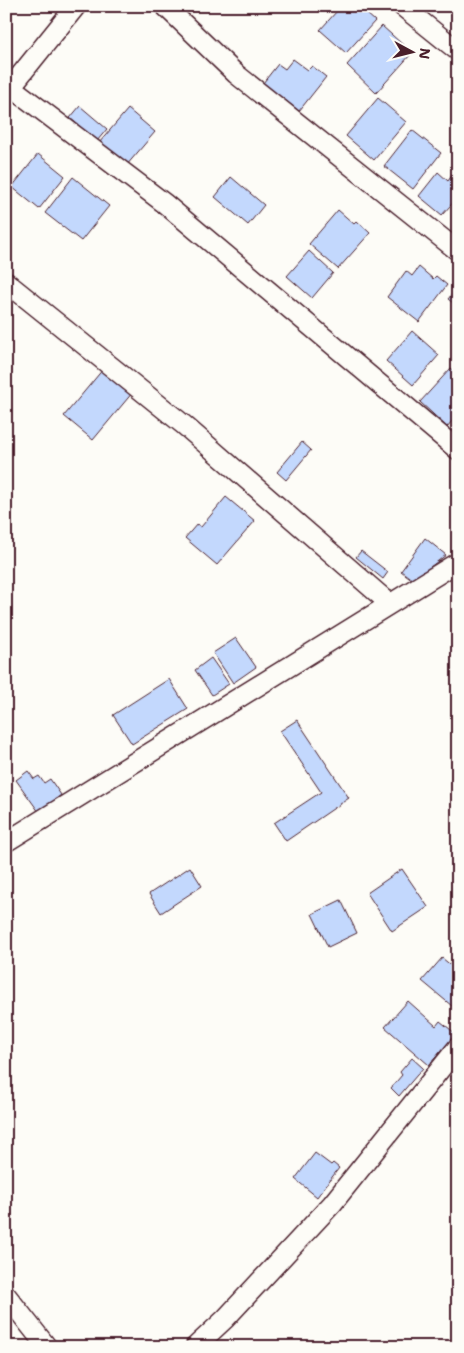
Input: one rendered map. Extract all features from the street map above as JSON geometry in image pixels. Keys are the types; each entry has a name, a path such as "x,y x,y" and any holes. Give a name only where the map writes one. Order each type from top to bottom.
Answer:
{"street":[{"path":"76,6 9,90 164,203 458,450"},
{"path":"165,6 236,74 458,251"},
{"path":"402,6 458,51"},
{"path":"6,282 184,425 389,603"},
{"path":"6,842 458,562"},
{"path":"195,1347 225,1319 332,1204 458,1047"},
{"path":"6,1295 47,1347"}],"building":[{"path":"333,6 358,6 375,21 346,53 320,30 337,11"},
{"path":"382,26 412,53 376,93 347,65"},
{"path":"293,59 308,70 312,66 326,77 299,111 263,83 278,64 285,69"},
{"path":"378,98 406,122 374,160 346,136"},
{"path":"80,106 107,129 97,141 70,118"},
{"path":"128,109 155,132 126,166 99,143"},
{"path":"412,130 441,153 413,189 384,166"},
{"path":"38,154 65,176 39,209 12,187"},
{"path":"438,172 448,181 453,174 458,178 458,197 442,215 419,196"},
{"path":"73,177 109,206 81,241 45,213"},
{"path":"231,177 264,205 248,225 215,197"},
{"path":"338,210 354,224 357,221 370,233 338,269 309,244"},
{"path":"309,251 333,273 312,298 287,276"},
{"path":"419,267 433,279 436,276 447,285 419,322 387,297 406,271 412,276"},
{"path":"458,287 458,307 448,299"},
{"path":"458,314 458,324 452,321"},
{"path":"412,331 439,355 413,385 386,361"},
{"path":"104,368 133,392 93,440 64,416"},
{"path":"451,368 458,374 458,414 447,427 420,402"},
{"path":"302,442 311,450 286,480 277,472"},
{"path":"226,497 255,521 217,565 185,538 197,524 201,527"},
{"path":"425,538 446,555 413,580 401,571"},
{"path":"361,551 388,572 383,579 356,557"},
{"path":"236,638 256,667 233,683 213,653"},
{"path":"211,658 229,684 212,695 195,670"},
{"path":"169,679 188,709 132,744 113,715"},
{"path":"297,720 349,798 286,841 274,823 321,792 280,731"},
{"path":"28,771 34,779 39,776 44,783 50,779 61,795 39,812 16,780"},
{"path":"190,867 202,886 161,913 149,894"},
{"path":"402,869 428,907 392,931 367,893"},
{"path":"341,900 357,933 328,947 312,914"},
{"path":"442,958 458,971 458,1011 422,981"},
{"path":"408,1001 436,1026 440,1021 456,1034 429,1065 385,1027"},
{"path":"412,1058 423,1068 399,1096 391,1088 402,1075 400,1072"},
{"path":"315,1153 331,1165 333,1163 339,1168 317,1197 295,1179"}]}
